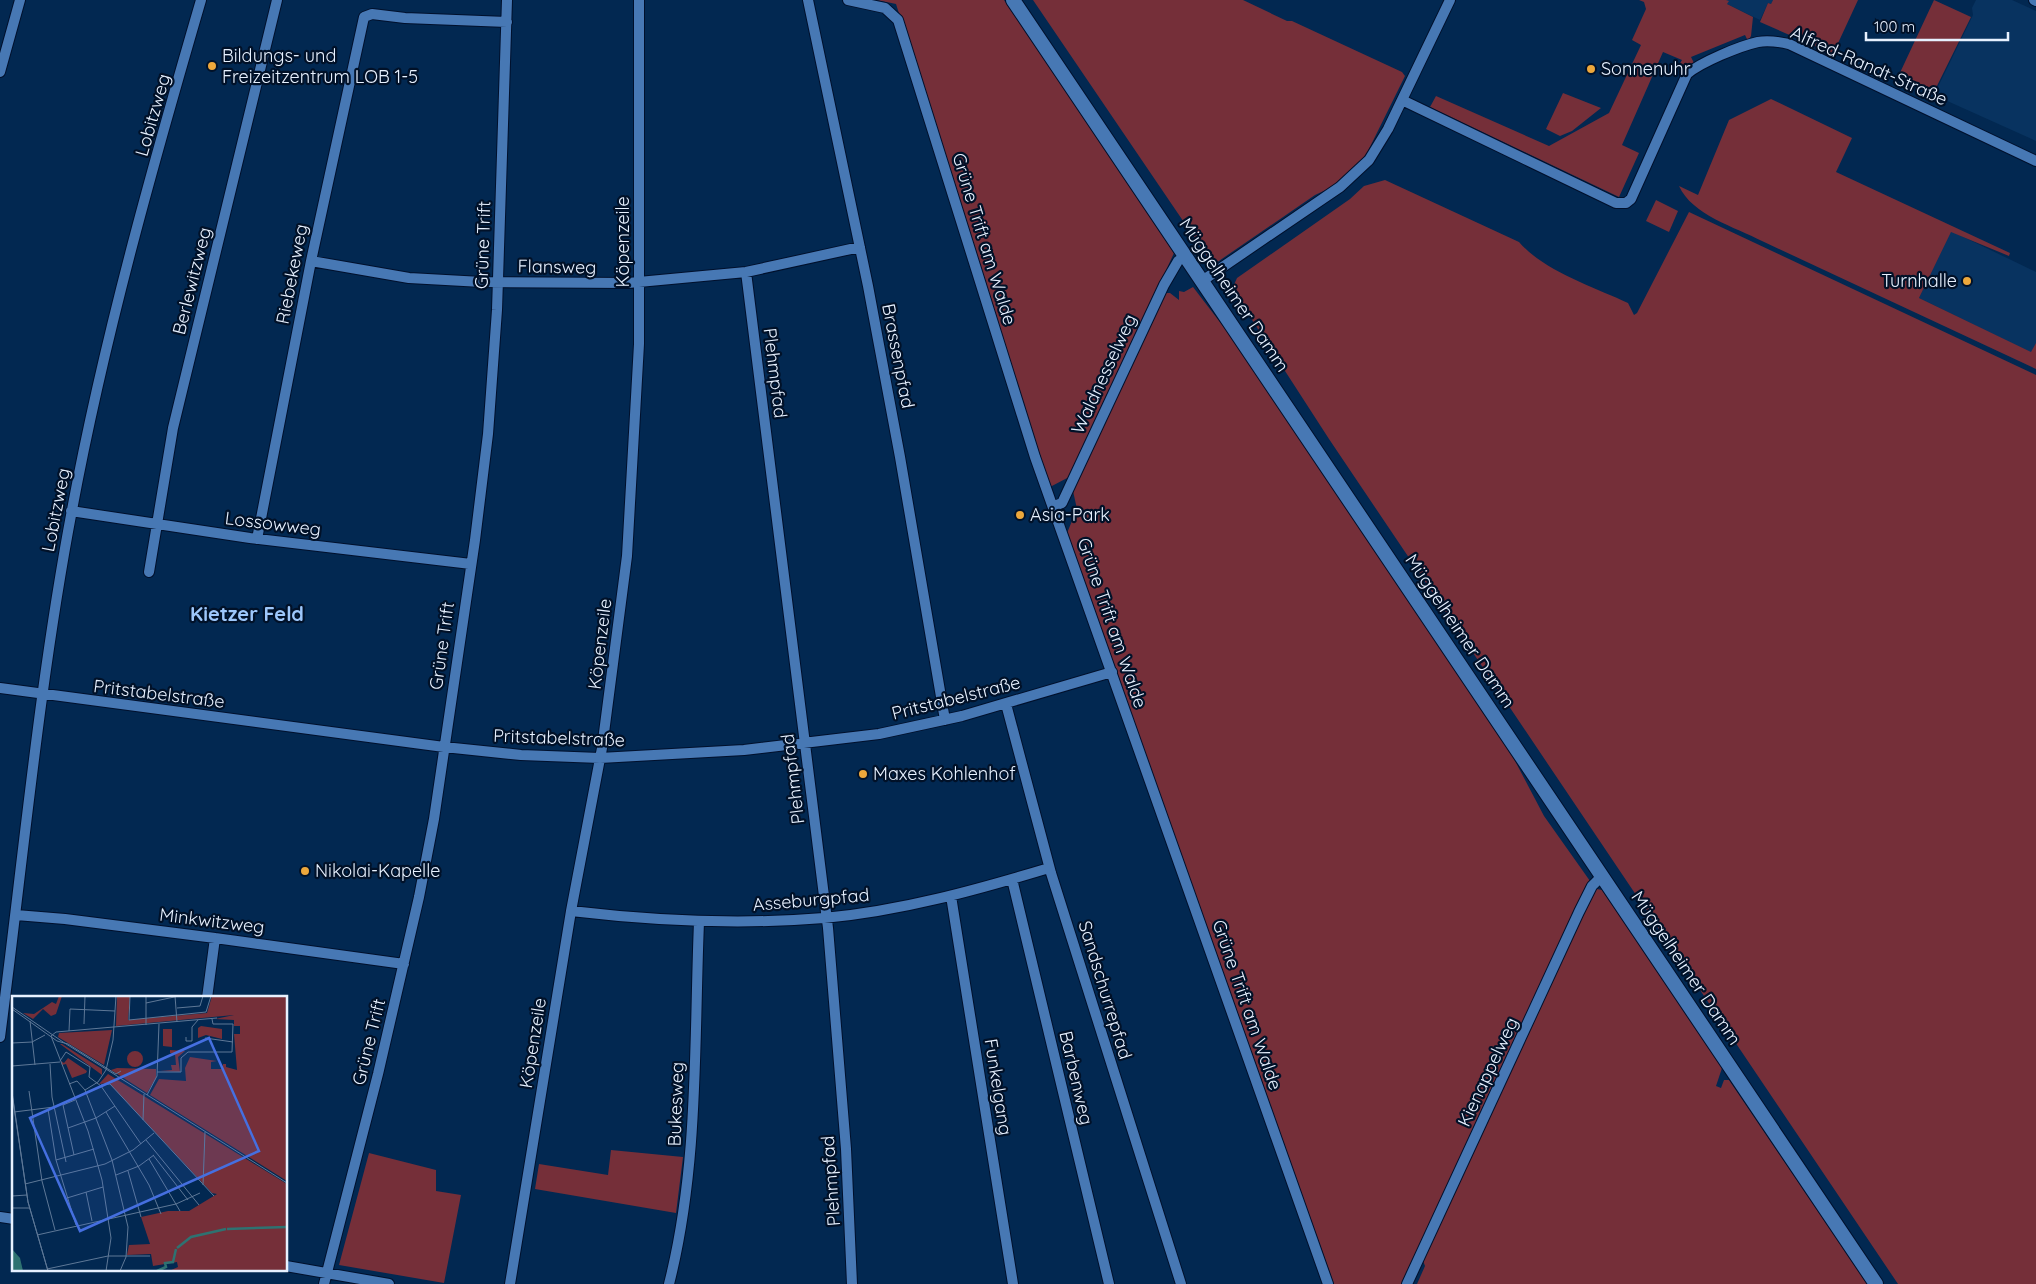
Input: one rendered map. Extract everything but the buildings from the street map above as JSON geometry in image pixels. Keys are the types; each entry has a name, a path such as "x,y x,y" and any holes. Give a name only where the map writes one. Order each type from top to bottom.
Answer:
{"main road":[{"name":"Müggelheimer Damm","path":"1013,0 1876,1284"}],"street":[{"path":"0,72 20,0"},
{"name":"Lobitzweg","path":"0,1037 43,695 72,511 108,338 202,0"},
{"name":"Berlewitzweg","path":"149,572 173,428 274,0"},
{"name":"Grüne Trift","path":"324,1284 404,964 424,874 471,564 488,434 498,282 508,0"},
{"name":"Köpenzeile","path":"510,1284 571,911 600,758 619,632 628,551 636,432 640,282 639,0"},
{"name":"Brassenpfad","path":"808,0 860,247 900,457 945,720"},
{"name":"Grüne Trift am Walde","path":"848,0 885,8 898,20 1035,457 1054,506 1328,1284"},
{"path":"1202,281 1356,174 1381,141 1450,0"},
{"name":"Riebekeweg","path":"257,538 311,261 364,17 372,14 405,18 507,22"},
{"name":"Alfred-Randt-Straße","path":"1402,100 1616,203 1626,203 1631,199 1687,74 1697,65 1758,42 1780,42 1789,44 2036,161"},
{"name":"Flansweg","path":"311,261 408,278 570,284 640,282 746,272 860,247"},
{"name":"Waldnesselweg","path":"1054,506 1062,503 1164,285 1178,261 1186,256"},
{"name":"Plehmpfad","path":"746,272 826,918 846,1149 852,1284"},
{"name":"Lossowweg","path":"72,511 157,525 471,564"},
{"name":"Pritstabelstraße","path":"0,688 444,747 521,755 600,758 694,754 805,744 879,734 945,720 1006,704 1112,672"},
{"name":"Sandschurrepfad","path":"1006,704 1049,868 1181,1284"},
{"name":"Asseburgpfad","path":"571,911 646,919 699,922 756,922 826,918 951,896 1049,868"},
{"name":"Kienappelweg","path":"1407,1284 1579,912 1592,886 1602,876"},
{"name":"Barbenweg","path":"1012,879 1109,1284"},
{"name":"Funkelgang","path":"951,896 1013,1284"},
{"name":"Minkwitzweg","path":"16,915 65,919 404,964"},
{"name":"Bukesweg","path":"669,1284 684,1216 690,1161 699,922"},
{"path":"207,996 215,938"},
{"path":"288,1266 389,1284"}],"shaded area":[{"path":"877,0 1004,0 1174,253 1071,476 1050,487 896,4"},
{"path":"1033,0 1243,0 1402,72 1405,76 1366,155 1343,182 1315,195 1213,265"},
{"path":"1639,0 1726,0 1729,1 1727,4 1753,17 1751,36 1748,41 1745,35 1691,57 1694,63 1688,67 1679,65 1682,60 1663,52 1622,145 1639,153 1619,197 1430,107 1436,96 1549,146 1609,113 1641,45 1632,40 1646,9 1644,2"},
{"path":"1726,0 1773,0 1771,4 1768,3 1760,20 1727,4"},
{"path":"1773,0 1858,0 1833,54 1760,22 1768,3 1771,4"},
{"path":"1934,0 1971,17 1933,94 1898,77"},
{"path":"1976,0 2012,0 2036,11 2036,141 1934,95 1973,15 1972,8"},
{"path":"1563,93 1601,108 1572,131 1560,136 1546,129"},
{"path":"1771,99 1852,138 1836,172 2010,253 2009,256 1951,232 1919,298 2031,352 2036,343 2036,369 1727,225 1704,212 1685,196 1679,186 1698,195 1729,120"},
{"path":"1385,180 1519,242 1542,262 1556,270 1628,303 1634,315 1637,313 1689,212 2036,375 2036,1284 1898,1284 1329,439 1232,289 1237,278 1350,199 1364,186"},
{"path":"1656,200 1678,211 1669,232 1646,221"},
{"path":"1951,231 2036,272 2036,355 1919,298"},
{"path":"1193,287 1236,343 1514,759 1544,816 1590,881 1403,1284 1334,1284 1067,533 1077,509 1073,491 1079,473 1165,293 1170,293 1179,300 1179,291 1184,292"},
{"path":"1597,889 1602,890 1722,1068 1716,1086 1721,1088 1724,1080 1729,1080 1867,1284 1417,1284 1425,1266 1422,1258 1594,891"},
{"path":"611,1150 683,1157 676,1213 535,1189 539,1164 608,1175"},
{"path":"369,1153 436,1170 436,1191 461,1195 444,1283 339,1265"}],"place":[{"name":"Bildungs- und Freizeitzentrum LOB 1-5","path":"212,66"},
{"name":"Sonnenuhr","path":"1591,69"},
{"name":"Turnhalle","path":"1967,281"},
{"name":"Asia-Park","path":"1020,515"},
{"name":"Maxes Kohlenhof","path":"863,774"},
{"name":"Nikolai-Kapelle","path":"305,871"}],"district":[{"name":"Kietzer Feld","path":"247,614"}]}
